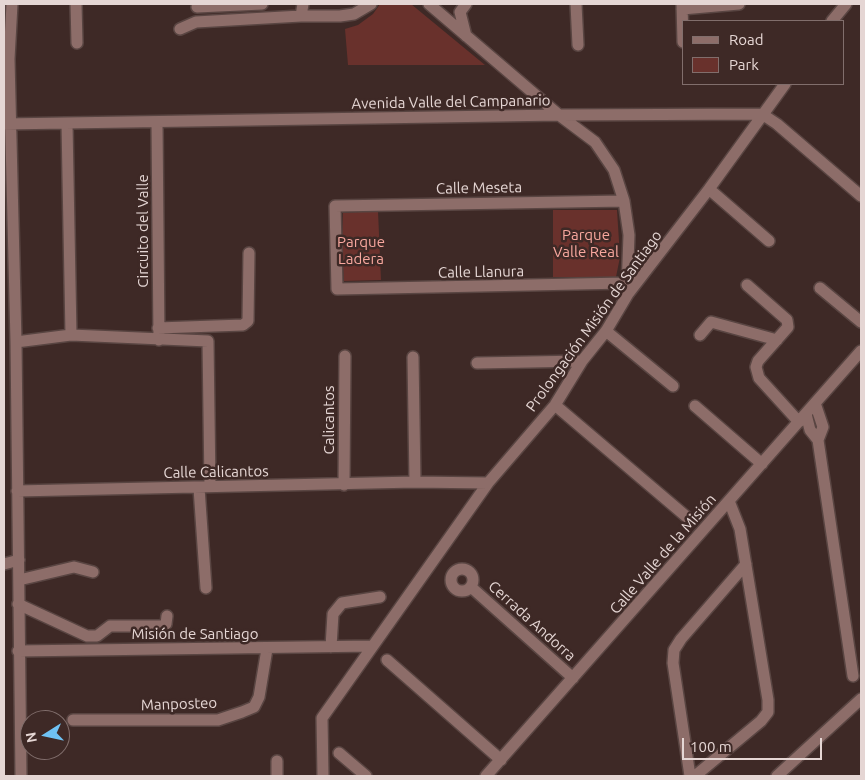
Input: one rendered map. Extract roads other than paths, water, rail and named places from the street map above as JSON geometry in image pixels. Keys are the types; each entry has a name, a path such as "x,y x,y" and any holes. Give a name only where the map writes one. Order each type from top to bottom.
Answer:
{"street":[{"path":"76,4 77,43"},
{"path":"196,22 197,5 262,4"},
{"path":"301,16 303,4"},
{"path":"180,29 196,22 301,16 340,16 353,9 371,4"},
{"path":"429,4 559,115 595,142 614,170 624,201 629,234 627,289"},
{"path":"466,4 460,12 466,36"},
{"path":"576,4 578,45"},
{"path":"682,20 682,6 739,4"},
{"path":"833,20 846,4"},
{"path":"15,5 9,59 7,124 16,342 19,560 18,651 21,776"},
{"name":"Prolongación Misión de Santiago","path":"323,776 322,718 488,483 554,405 582,361 606,331 627,289 709,190 784,85"},
{"path":"762,114 777,124 861,196"},
{"name":"Avenida Valle del Campanario","path":"7,124 559,115 762,114"},
{"name":"Circuito del Valle","path":"157,123 159,340"},
{"path":"67,124 71,335"},
{"path":"709,190 768,241"},
{"name":"Calle Meseta","path":"337,289 335,206 624,201"},
{"path":"158,328 243,326 248,321 249,253"},
{"path":"747,285 787,320 788,327 758,361 756,368 759,378 779,401 802,418 818,440"},
{"path":"820,288 861,322"},
{"name":"Calle Llanura","path":"337,289 627,289"},
{"path":"700,335 711,322 777,340"},
{"path":"606,331 672,386"},
{"path":"16,342 71,335 208,341 205,487 206,588"},
{"name":"Calle Valle de la Misión","path":"486,776 861,351"},
{"name":"Calicantos","path":"344,485 345,356"},
{"path":"413,357 415,482"},
{"path":"477,363 582,361"},
{"path":"816,403 823,427 818,440 852,676"},
{"path":"554,405 688,518"},
{"path":"695,406 762,464"},
{"name":"Calle Calicantos","path":"17,491 415,482 488,483"},
{"path":"695,776 768,712 768,700 740,529 742,518 732,497"},
{"path":"4,564 19,560"},
{"path":"690,776 673,663 674,650 681,639 746,564"},
{"path":"19,580 74,567 93,572"},
{"name":"Cerrada Andorra","path":"471,587 573,678"},
{"path":"332,647 333,614 342,603 380,597"},
{"path":"18,604 87,636 97,636 110,626 162,626 166,624 167,616"},
{"name":"Misión de Santiago","path":"18,651 267,649 372,646"},
{"name":"Manposteo","path":"73,720 218,720 242,712 254,707 259,697 267,649"},
{"path":"387,660 501,760"},
{"path":"783,774 859,705"},
{"path":"339,753 366,776"},
{"path":"277,761 277,776"}],"park label":[{"name":"Parque Valle Real","path":"586,244"},
{"name":"Parque Ladera","path":"361,250"}]}
